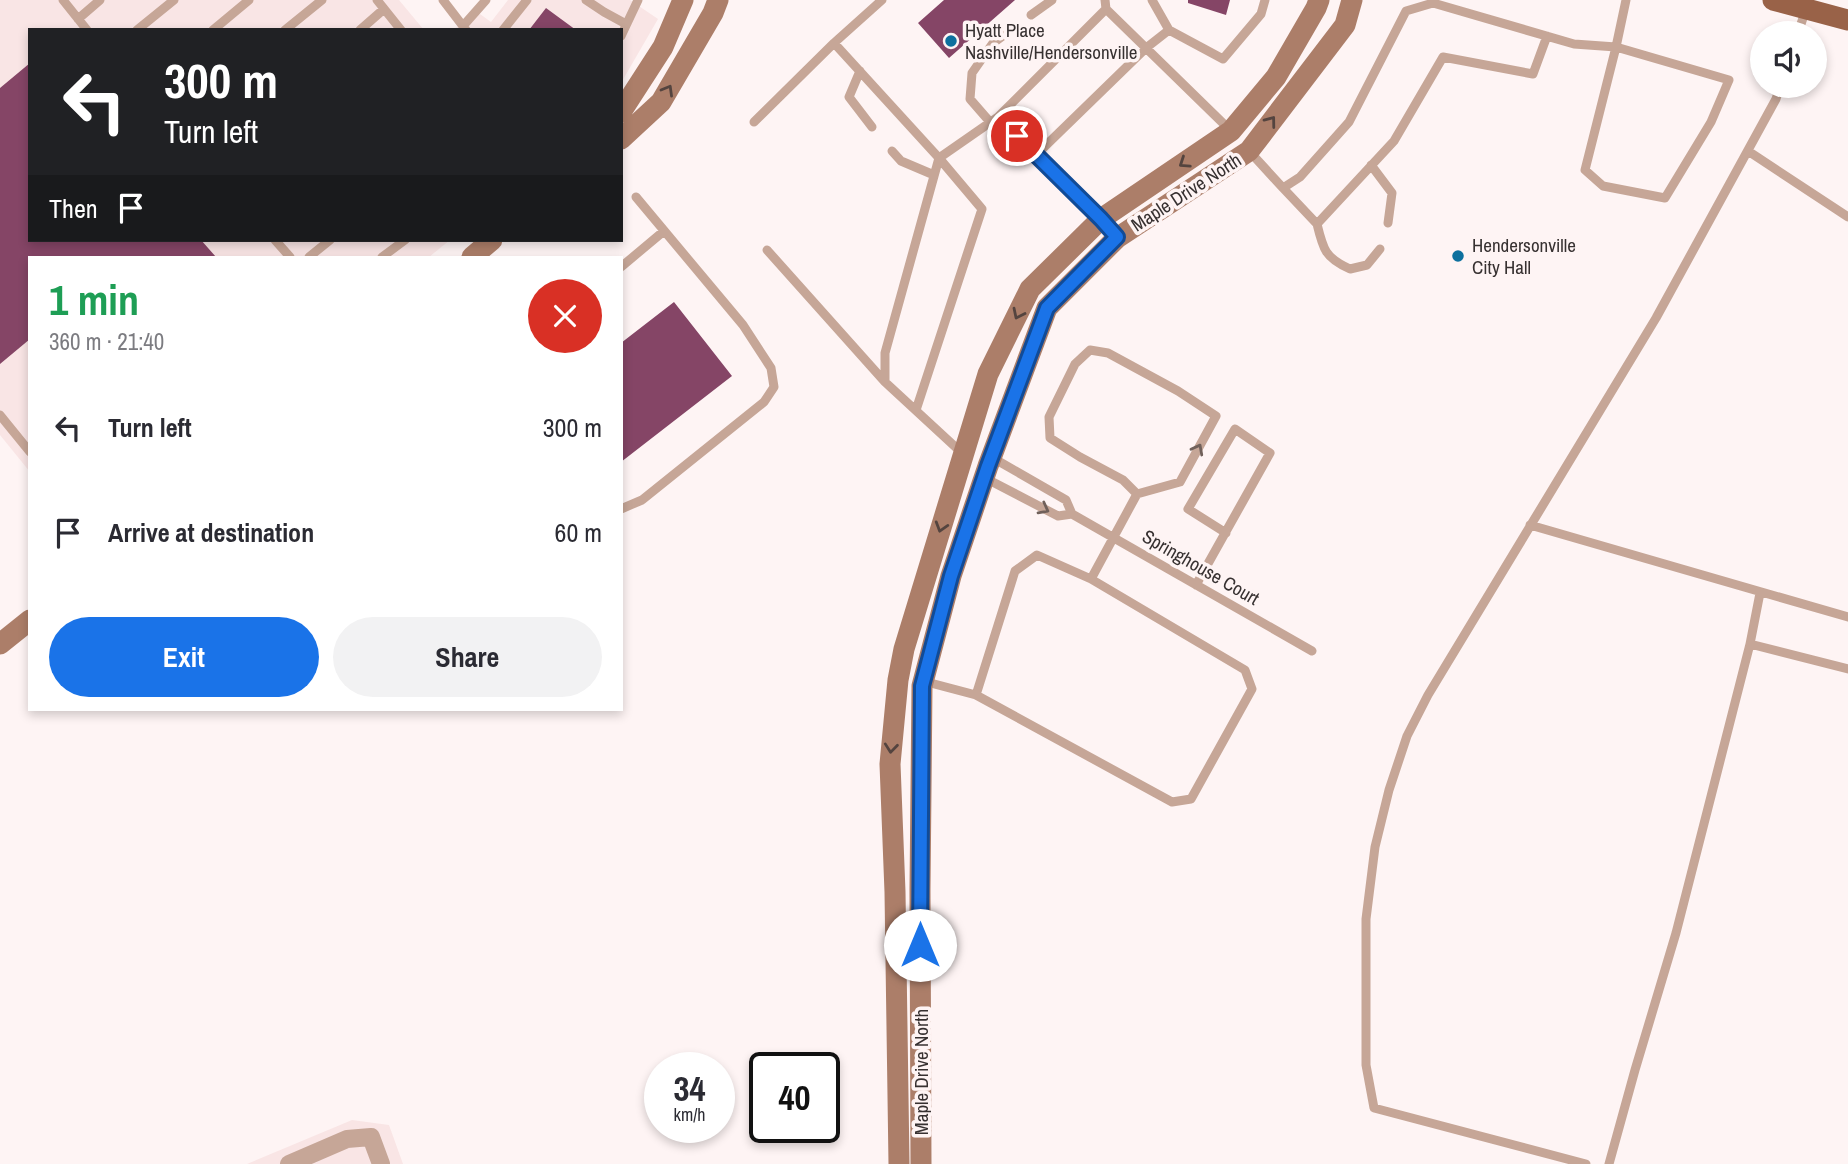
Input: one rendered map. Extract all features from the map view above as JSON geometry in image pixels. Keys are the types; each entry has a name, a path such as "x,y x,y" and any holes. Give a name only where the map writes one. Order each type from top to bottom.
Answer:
{"main road":[{"path":"1773,0 1810,6 1848,20"}],"street":[{"path":"623,109 663,47 683,0"},
{"path":"623,137 661,102 718,0"},
{"name":"Maple Drive North","path":"899,1164 895,891 890,764 898,680 904,649 988,374 1030,289 1101,219 1231,131 1276,76 1319,0"},
{"name":"Maple Drive North","path":"921,1164 920,890 923,684 951,576 988,466 1047,308 1117,237 1249,151 1345,25 1352,0"},
{"path":"1231,131 1249,151"},
{"path":"1101,219 1117,237"},
{"path":"473,256 490,242"},
{"path":"963,453 988,466"},
{"path":"0,644 28,622"},
{"path":"898,680 923,684"},
{"path":"895,891 920,890"},
{"path":"289,1164 347,1139 371,1137 381,1164"}],"lane":[{"path":"63,0 85,28"},
{"path":"78,19 100,0"},
{"path":"139,28 174,0"},
{"path":"215,28 249,0"},
{"path":"287,28 322,0"},
{"path":"376,0 399,28"},
{"path":"443,0 464,28 486,0"},
{"path":"507,28 527,0"},
{"path":"586,0 626,24"},
{"path":"623,31 638,0"},
{"path":"754,122 882,0"},
{"path":"1031,15 1052,0"},
{"path":"1152,0 1169,30 1223,59 1261,13 1265,0"},
{"path":"1283,188 1300,177 1349,122 1406,11 1433,3 1574,44 1616,47 1729,80 1711,122 1665,198 1603,186 1585,170 1616,47 1626,0"},
{"path":"885,383 885,352 939,158 994,120 1105,4 1231,131"},
{"path":"362,28 384,9"},
{"path":"1036,155 1146,48 1169,30"},
{"path":"1008,32 993,43 972,73 970,99 1036,155 1101,219"},
{"path":"1317,224 1394,141 1443,57 1533,74 1547,36"},
{"path":"834,43 982,208 915,410"},
{"path":"860,72 849,97 872,127"},
{"path":"1586,1164 1374,1108 1366,1065 1366,919 1374,847 1389,790 1408,736 1428,695 1656,318 1776,98"},
{"path":"892,151 901,161 934,175"},
{"path":"1249,151 1317,224 1322,247 1337,263 1350,269 1367,265 1380,249"},
{"path":"1748,151 1848,217"},
{"path":"1371,165 1392,193 1388,223"},
{"path":"623,508 642,500 764,402 774,387 771,368 743,325 636,197"},
{"path":"623,265 664,231"},
{"path":"277,242 289,256"},
{"path":"310,256 328,242"},
{"path":"384,256 402,242"},
{"path":"767,250 885,383 963,453"},
{"path":"1091,579 1138,494 1180,482 1216,416 1178,391 1108,353 1090,350 1075,364 1049,417 1050,438 1123,480 1138,494"},
{"path":"0,415 28,450"},
{"path":"1196,585 1226,533 1270,453 1235,429 1188,509 1226,533"},
{"path":"988,466 1066,500 1072,514 1058,516 988,466"},
{"name":"Springhouse Court","path":"1072,514 1312,651"},
{"path":"1530,525 1848,617"},
{"path":"923,684 976,695 1172,802 1191,799 1252,689 1245,670 1091,579 1037,555 1015,570 976,695"},
{"path":"1609,1164 1675,933 1750,644 1760,593"},
{"path":"1750,644 1848,669"},
{"path":"1541,1164 1543,1153"}],"shaded area":[{"path":"0,0 399,0 422,28 28,28 28,242 448,242 430,256 28,256 28,470 0,435"},
{"path":"508,0 630,0 658,19 623,80 623,28 456,28 480,14 491,22"},
{"path":"352,1120 389,1125 403,1164 247,1164"}],"building":[{"name":"Hyatt Place Nashville/Hendersonville","path":"944,0 1015,0 949,58 918,23"},
{"path":"1188,0 1230,0 1226,15 1188,3"},
{"path":"546,8 573,28 531,28"},
{"path":"28,65 28,242 203,242 215,256 28,256 28,341 0,364 0,88"},
{"path":"674,302 732,376 623,460 623,341"}],"place":[{"name":"Hyatt Place Nashville/Hendersonville","path":"951,41"},
{"name":"Hendersonville City Hall","path":"1458,256"}],"route":[{"path":"920,945 922,686 951,576 988,466 1047,308 1117,237 1017,136"}]}
